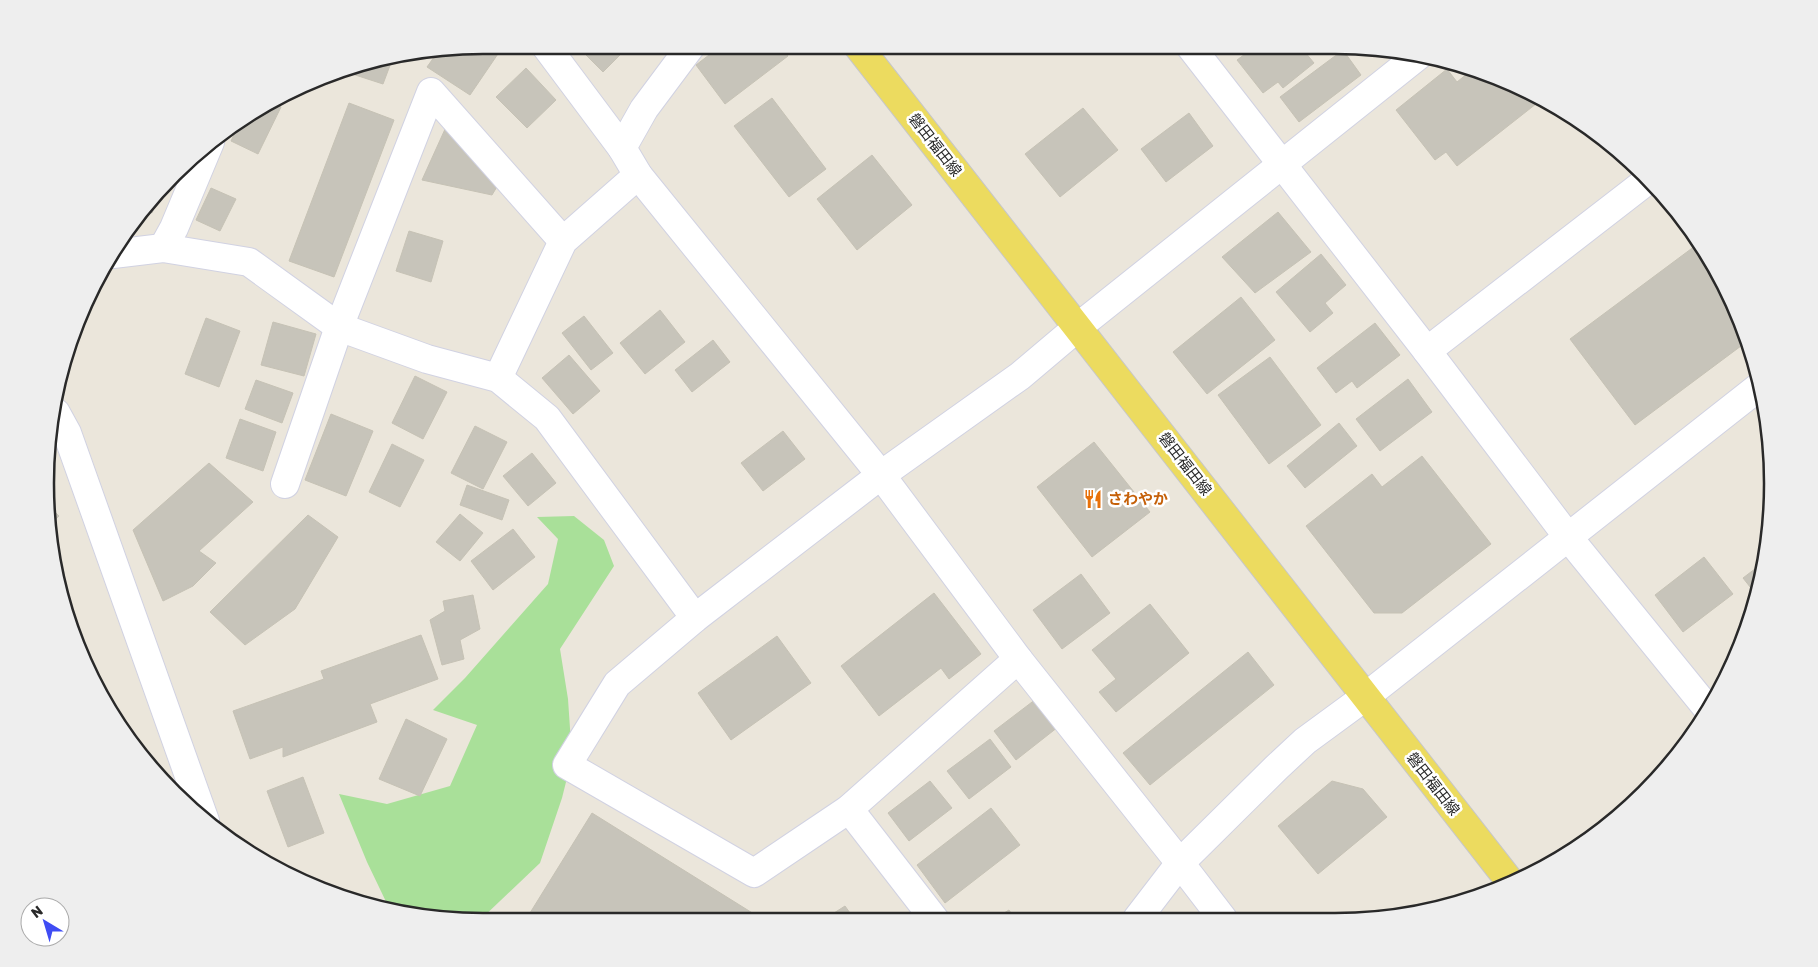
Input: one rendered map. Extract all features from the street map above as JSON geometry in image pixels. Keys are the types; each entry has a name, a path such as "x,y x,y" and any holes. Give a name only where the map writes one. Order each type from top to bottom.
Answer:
{"main road":[{"name":"磐田福田線","path":"864,54 1507,877"}],"street":[{"path":"552,54 622,148 638,175 880,476 1018,659 1218,913"},
{"path":"622,148 644,109 685,54"},
{"path":"1196,54 1428,352 1568,537 1703,704"},
{"path":"1018,659 849,808 754,874 567,765 617,684 695,618 880,476 1020,376 1078,327 1412,61"},
{"path":"285,484 339,327 431,92 563,242"},
{"path":"163,248 174,228 204,157"},
{"path":"498,378 563,242 638,175"},
{"path":"1428,352 1642,184"},
{"path":"121,253 163,248 249,262 339,327 427,359 498,378 547,418 695,618"},
{"path":"1142,913 1180,863 1305,741 1365,697 1754,391"},
{"path":"59,419 67,434 200,807"},
{"path":"849,808 931,913"}],"green space":[{"path":"574,516 604,540 614,566 560,649 568,699 572,758 562,798 540,863 487,913 427,910 386,902 367,862 339,794 387,804 450,786 477,725 433,710 465,678 548,584 558,539 537,517"}],"building":[{"path":"498,54 470,95 427,67 435,56"},
{"path":"585,54 621,54 603,72"},
{"path":"710,54 787,54 788,56 725,104 696,65"},
{"path":"1245,54 1307,54 1314,63 1283,88 1278,82 1263,93 1237,60"},
{"path":"1338,54 1346,54 1361,75 1299,122 1280,97"},
{"path":"390,64 383,84 353,74"},
{"path":"526,68 556,100 527,128 496,97"},
{"path":"1447,69 1457,82 1466,75 1499,86 1536,104 1457,166 1446,152 1435,160 1396,110"},
{"path":"772,98 826,169 789,197 734,126"},
{"path":"349,103 394,120 334,277 289,261"},
{"path":"279,106 281,107 258,154 231,141 234,134 245,126"},
{"path":"1083,108 1118,150 1060,197 1025,154"},
{"path":"1189,113 1213,146 1166,182 1141,149"},
{"path":"446,127 498,185 492,195 422,180"},
{"path":"872,155 912,205 857,250 817,199"},
{"path":"211,188 236,199 220,231 196,220"},
{"path":"1278,212 1311,252 1255,293 1222,257"},
{"path":"409,231 443,241 431,282 396,271"},
{"path":"1693,247 1720,293 1741,346 1635,425 1570,339"},
{"path":"1321,254 1346,285 1325,303 1333,313 1310,332 1276,292"},
{"path":"1241,297 1275,340 1207,394 1173,352"},
{"path":"660,310 685,342 645,374 620,343"},
{"path":"584,316 613,353 591,370 562,333"},
{"path":"206,318 240,331 219,387 185,374"},
{"path":"273,322 316,334 304,376 261,365"},
{"path":"1375,323 1400,355 1357,388 1352,381 1336,393 1317,368"},
{"path":"713,340 730,362 692,392 675,370"},
{"path":"569,355 600,391 573,414 542,378"},
{"path":"1270,357 1321,425 1269,464 1218,395"},
{"path":"415,376 447,392 423,439 392,423"},
{"path":"1408,379 1432,412 1380,451 1356,419"},
{"path":"256,380 293,393 282,423 245,409"},
{"path":"331,414 373,431 346,496 305,480"},
{"path":"240,419 276,432 263,471 226,458"},
{"path":"1339,423 1357,446 1305,488 1287,466"},
{"path":"475,426 507,442 483,489 451,473"},
{"path":"783,431 805,459 763,491 741,463"},
{"name":"さわやか","path":"1094,442 1150,512 1092,557 1037,487"},
{"path":"392,444 424,460 400,507 369,492"},
{"path":"532,453 556,483 528,506 503,476"},
{"path":"1422,456 1491,544 1402,613 1374,613 1306,526 1372,474 1382,487"},
{"path":"209,463 253,502 199,551 216,563 193,586 163,601 133,530"},
{"path":"467,485 509,500 502,520 460,505"},
{"path":"460,514 483,533 460,561 436,542"},
{"path":"308,515 338,537 295,609 245,645 210,612"},
{"path":"513,529 535,557 493,590 471,561"},
{"path":"1704,557 1733,594 1683,632 1655,595"},
{"path":"1756,568 1751,589 1743,578"},
{"path":"1081,574 1110,613 1062,649 1033,610"},
{"path":"934,593 981,654 949,679 941,668 879,716 841,666"},
{"path":"473,595 480,629 460,640 464,659 442,665 430,620 445,611 443,601"},
{"path":"1150,604 1189,653 1116,712 1099,692 1116,679 1092,650"},
{"path":"421,635 438,679 370,704 377,722 283,757 283,747 250,759 233,711 324,679 321,671"},
{"path":"777,636 811,683 731,740 698,693"},
{"path":"1248,652 1274,685 1150,785 1123,753"},
{"path":"1036,699 1058,727 1016,760 994,731"},
{"path":"406,719 447,739 420,796 379,779"},
{"path":"990,739 1011,767 969,799 947,771"},
{"path":"303,777 324,833 288,847 267,791"},
{"path":"930,781 952,808 909,841 888,813"},
{"path":"1332,781 1363,789 1387,817 1318,874 1278,826"},
{"path":"991,808 1020,845 945,903 917,865"},
{"path":"592,813 752,913 530,913"},
{"path":"845,906 850,913 834,913"}],"place":[{"name":"さわやか","path":"1093,499"}]}
